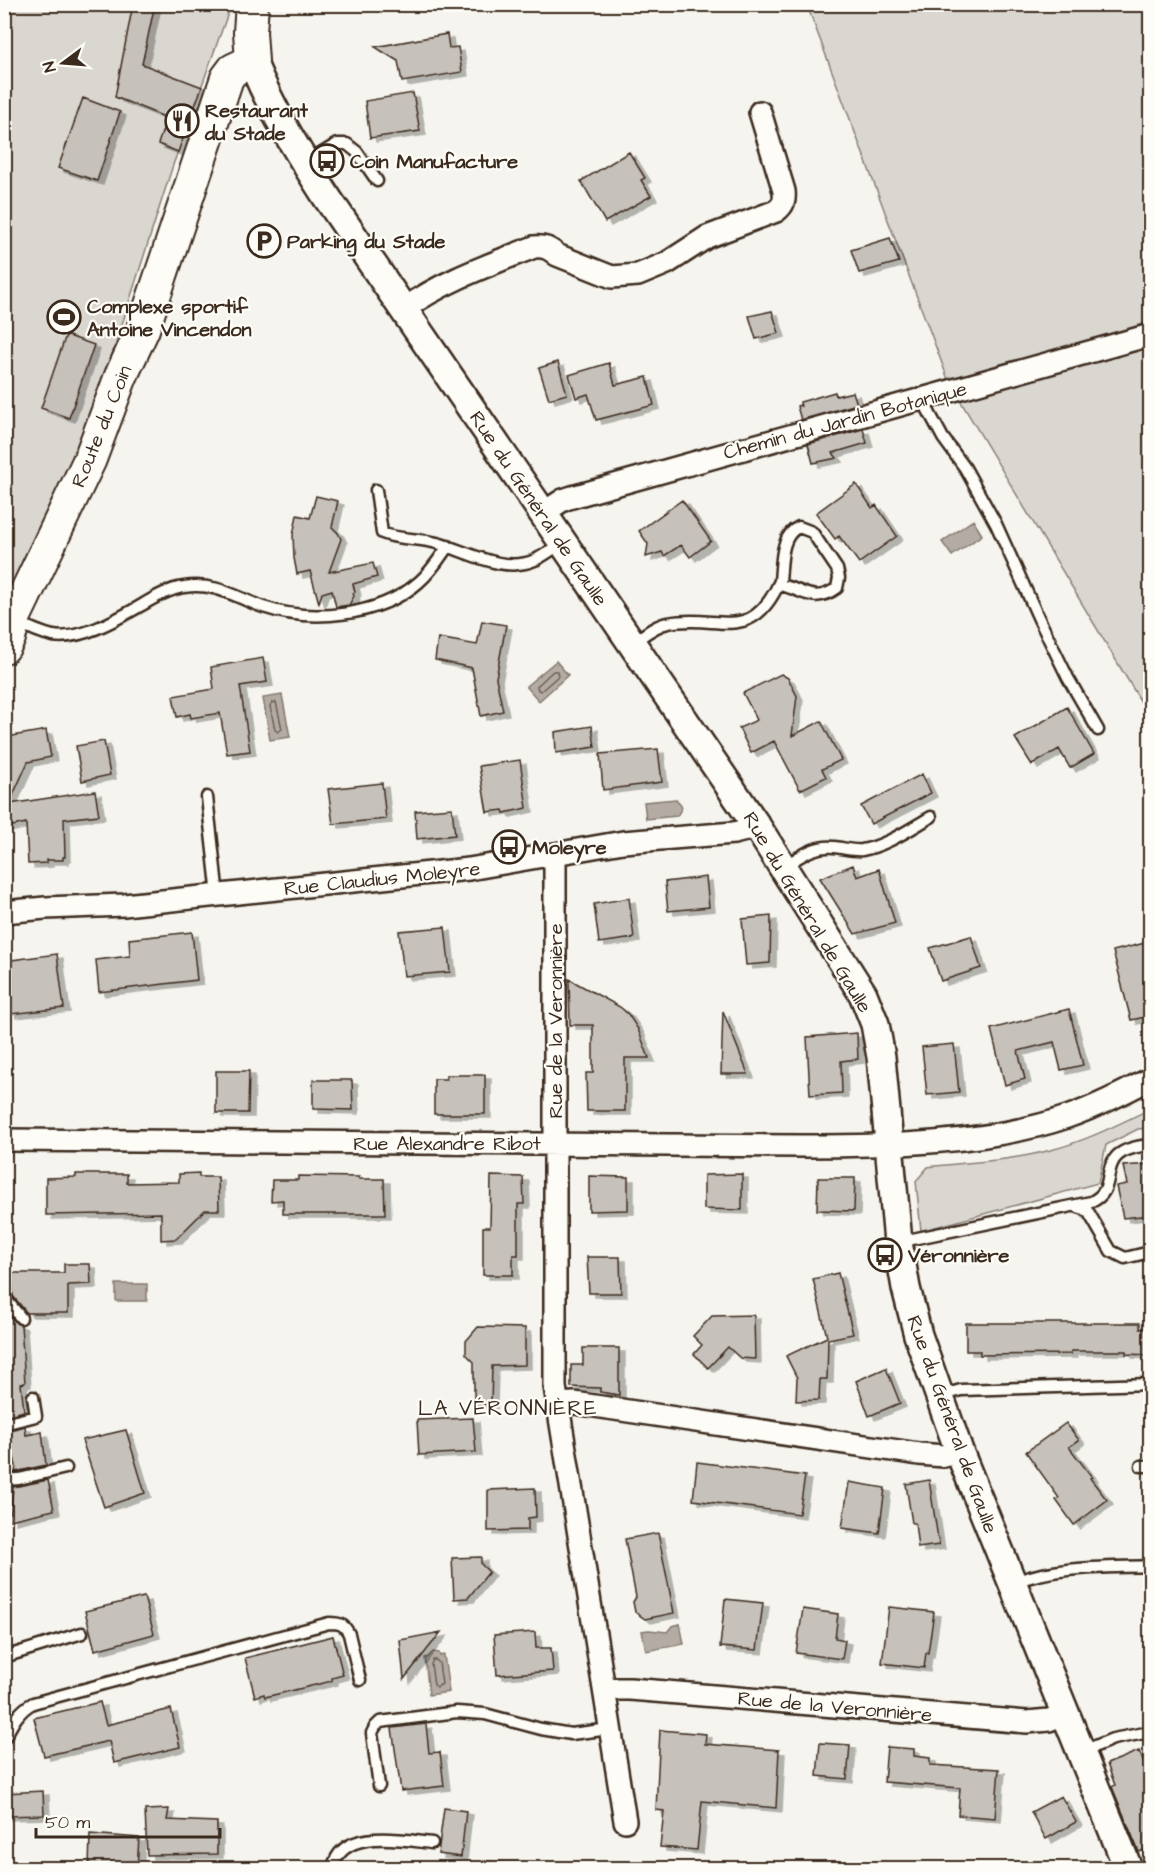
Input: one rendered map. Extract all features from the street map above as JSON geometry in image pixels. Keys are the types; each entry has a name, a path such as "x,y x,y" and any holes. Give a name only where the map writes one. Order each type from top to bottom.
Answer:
{"main road":[{"path":"252,4 250,32 252,61"},
{"name":"Route du Coin","path":"9,634 90,459 121,376 143,329 227,78 233,70 252,61"}],"street":[{"name":"Rue du Général de Gaulle","path":"252,61 266,94 305,163 756,825 863,994 875,1024 881,1056 898,1242 906,1288 916,1325 938,1396 959,1451 1128,1869"},
{"path":"404,309 424,294 447,283 534,247 542,246 550,249 557,255 612,277 638,275 667,263 707,237 747,220 776,211 782,207 785,199 784,191 760,112"},
{"name":"Chemin du Jardin Botanique","path":"543,513 572,497 1150,336"},
{"name":"Rue Claudius Moleyre","path":"4,912 124,905 469,869 623,842 734,833 756,825"},
{"name":"Rue de la Veronnière","path":"555,855 555,1388 625,1821"},
{"name":"Rue Alexandre Ribot","path":"4,1140 803,1146 890,1144 985,1135 1065,1118 1102,1104 1150,1079"},
{"path":"558,1404 574,1403 934,1456 944,1456 959,1451"},
{"name":"Rue de la Veronnière","path":"604,1689 641,1690 1028,1722 1050,1720 1065,1714"}],"lane":[{"path":"305,163 337,144 347,144 357,152 377,181"},
{"path":"922,399 996,524 1068,678 1098,730"},
{"path":"376,490 382,533 389,536 426,540 495,562 509,564 534,561 563,542"},
{"path":"632,644 652,629 666,623 680,621 734,623 749,619 762,611 778,585 786,539 792,530 799,527 812,532 837,569 839,578 837,588 820,596 801,593 778,585"},
{"path":"9,634 40,632 66,637 96,629 168,591 198,586 216,588 259,606 294,615 315,616 355,611 410,590 434,567 448,546"},
{"path":"207,796 218,896"},
{"path":"782,867 817,847 853,850 871,848 931,817"},
{"path":"898,1242 1091,1202 1101,1198 1117,1155 1124,1150 1150,1145"},
{"path":"1075,1206 1089,1213 1111,1251 1125,1258 1150,1252"},
{"path":"4,1298 21,1318"},
{"path":"938,1396 966,1390 1150,1384"},
{"path":"4,1424 36,1416 33,1397"},
{"path":"4,1480 19,1479 66,1468"},
{"path":"1011,1584 1040,1574 1150,1566"},
{"path":"4,1739 22,1708 33,1703 329,1623 340,1623 346,1627 360,1680"},
{"path":"4,1657 82,1633"},
{"path":"379,1786 372,1733 380,1722 457,1712 485,1714 541,1729 571,1734 610,1729"},
{"path":"1080,1752 1113,1739 1150,1732"},
{"path":"333,1869 335,1859 342,1850 364,1840 387,1838 432,1843"}],"shaded area":[{"name":"Complexe sportif Antoine Vincendon","path":"4,5 231,5 173,165 116,343 60,502 4,609"},
{"path":"807,5 1150,5 1150,717 949,382"},
{"path":"1150,1109 1150,1128 1138,1129 1106,1145 1098,1183 921,1231 916,1181 928,1167 1003,1159 1047,1151 1087,1138"},
{"path":"486,1861 615,1867 615,1868 485,1868"}],"water":[{"path":"973,520 982,535 952,556 942,542"},
{"path":"556,661 568,675 539,701 526,686"},
{"path":"282,695 290,737 270,740 263,698"},
{"path":"676,799 682,807 677,816 646,819 644,802"},
{"path":"116,1284 147,1284 147,1301 116,1301"},
{"path":"680,1624 684,1644 646,1651 642,1631 667,1632 672,1626"},
{"path":"433,1652 439,1653 440,1656 444,1655 449,1692 429,1695 425,1658"}],"building":[{"path":"133,4 155,4 142,64 202,87 178,152 158,144 167,118 115,97"},
{"path":"447,34 449,48 458,47 462,72 402,82 398,61 375,47"},
{"path":"413,93 420,131 370,138 365,101"},
{"path":"83,98 120,112 97,181 58,168"},
{"path":"629,152 645,178 641,180 651,196 605,222 581,181"},
{"path":"890,238 899,262 859,273 851,250"},
{"path":"772,311 779,333 756,339 749,316"},
{"path":"66,335 94,345 69,418 41,408"},
{"path":"558,362 567,394 549,399 539,368"},
{"path":"609,363 615,385 647,377 654,405 596,420 588,394 576,398 569,375"},
{"path":"835,392 836,396 853,392 857,404 801,420 797,406 801,407 800,402"},
{"path":"863,429 867,443 833,453 837,458 813,463 808,444"},
{"path":"856,484 872,508 876,505 897,536 859,563 839,536 835,539 816,513"},
{"path":"316,496 338,501 332,527 341,539 329,572 373,563 377,577 353,584 355,592 349,605 336,607 332,590 322,593 319,603 310,571 297,574 293,535 297,515 310,518"},
{"path":"682,500 711,541 690,557 681,545 664,556 662,552 646,557 648,544 639,531"},
{"path":"482,621 506,625 496,678 503,711 481,716 472,668 435,660 438,638 477,645"},
{"path":"263,658 267,682 240,686 250,751 227,754 220,713 191,718 190,714 177,717 173,696 214,689 211,667"},
{"path":"781,674 788,678 797,696 792,736 821,721 841,760 822,769 826,777 800,790 774,741 751,753 739,728 757,720 743,693"},
{"path":"1067,707 1094,754 1070,768 1059,749 1032,765 1015,738"},
{"path":"592,726 595,747 556,753 555,732"},
{"path":"46,730 51,757 28,762 9,804 95,791 99,815 64,819 65,857 63,860 47,860 47,863 28,864 26,823 4,828 4,744 7,737"},
{"path":"104,741 110,775 82,781 76,746"},
{"path":"658,749 662,782 603,790 600,754"},
{"path":"520,760 527,808 504,813 503,810 487,812 479,766"},
{"path":"922,774 931,793 871,824 861,806"},
{"path":"382,783 386,819 333,824 328,789"},
{"path":"452,808 455,835 417,839 415,811"},
{"path":"853,865 857,877 879,869 895,923 855,934 820,878"},
{"path":"706,877 709,907 668,911 665,882"},
{"path":"629,898 634,938 599,943 594,904"},
{"path":"771,916 770,963 746,965 742,919"},
{"path":"445,927 450,972 404,976 399,931"},
{"path":"192,932 197,980 99,992 96,960 130,956 129,939"},
{"path":"971,936 981,968 941,981 930,948"},
{"path":"1145,943 1150,964 1150,1016 1131,1020 1113,951"},
{"path":"57,954 64,1008 10,1014 4,961"},
{"path":"569,979 620,1007 638,1029 649,1058 625,1058 625,1111 587,1111 586,1073 593,1073 593,1025 570,1025"},
{"path":"1069,1009 1083,1065 1061,1070 1054,1042 1018,1051 1025,1079 1005,1085 991,1029"},
{"path":"723,1011 748,1074 721,1074"},
{"path":"857,1033 858,1059 841,1061 842,1093 810,1095 807,1037"},
{"path":"954,1044 959,1092 927,1095 922,1047"},
{"path":"216,1071 249,1071 248,1113 216,1113"},
{"path":"446,1075 485,1075 485,1114 434,1114 434,1079 446,1079"},
{"path":"313,1080 352,1080 353,1110 313,1109"},
{"path":"1150,1164 1150,1215 1123,1218 1116,1186 1127,1184 1123,1166"},
{"path":"199,1173 199,1177 218,1177 219,1210 205,1210 176,1239 161,1240 161,1213 46,1215 46,1178 76,1177 76,1174 127,1174 127,1183 179,1182 179,1174"},
{"path":"742,1174 742,1210 704,1209 704,1175"},
{"path":"298,1176 384,1179 385,1214 283,1214 283,1200 271,1201 272,1180 298,1180"},
{"path":"491,1176 523,1177 524,1204 518,1204 518,1255 513,1255 513,1275 483,1275 483,1227 490,1227"},
{"path":"589,1176 628,1177 628,1210 589,1211"},
{"path":"818,1178 855,1178 854,1211 817,1210"},
{"path":"587,1257 620,1257 621,1293 589,1293"},
{"path":"64,1264 90,1264 91,1284 68,1285 68,1313 27,1313 13,1296 12,1273 64,1273"},
{"path":"838,1273 853,1334 828,1339 827,1379 820,1379 819,1400 796,1401 797,1378 786,1356 827,1337 813,1279"},
{"path":"4,1312 7,1312 16,1323 21,1325 25,1383 21,1384 24,1411 5,1416"},
{"path":"754,1315 755,1359 740,1358 728,1347 708,1368 694,1354 702,1345 693,1336 712,1316"},
{"path":"966,1323 1140,1323 1140,1329 1150,1329 1150,1355 1126,1354 1126,1351 1071,1351 1071,1354 980,1355 980,1351 966,1351"},
{"path":"478,1327 525,1328 525,1365 492,1366 491,1405 474,1404 474,1362 466,1354 466,1341"},
{"path":"583,1348 619,1348 619,1395 600,1392 600,1388 571,1387 571,1365 583,1365"},
{"path":"886,1368 900,1403 869,1416 856,1381"},
{"path":"473,1418 476,1452 419,1455 417,1420"},
{"path":"1066,1423 1079,1440 1069,1447 1107,1500 1074,1525 1056,1500 1059,1498 1026,1452"},
{"path":"25,1426 26,1435 42,1432 46,1465 15,1472 16,1466 8,1431"},
{"path":"126,1430 145,1493 104,1507 82,1440"},
{"path":"697,1462 805,1476 799,1514 693,1500"},
{"path":"48,1480 54,1510 10,1520 13,1487"},
{"path":"929,1480 939,1545 918,1548 906,1484"},
{"path":"849,1482 885,1488 879,1533 842,1528"},
{"path":"535,1488 536,1517 528,1518 528,1530 488,1531 488,1490"},
{"path":"658,1533 674,1613 645,1619 635,1612 633,1602 636,1597 625,1539"},
{"path":"481,1557 481,1564 489,1572 468,1598 454,1599 452,1558"},
{"path":"144,1597 154,1634 95,1650 85,1611"},
{"path":"725,1599 763,1603 757,1650 720,1647"},
{"path":"889,1607 934,1612 924,1668 882,1663"},
{"path":"803,1609 838,1614 835,1638 845,1640 842,1659 796,1653"},
{"path":"441,1632 423,1655 404,1679 400,1640"},
{"path":"535,1632 536,1648 551,1648 553,1671 497,1675 494,1635"},
{"path":"333,1636 343,1675 332,1678 332,1681 265,1697 264,1694 255,1697 245,1658"},
{"path":"100,1702 106,1725 171,1709 180,1747 114,1763 109,1741 44,1756 34,1718"},
{"path":"426,1724 429,1753 440,1752 444,1786 401,1791 392,1728"},
{"path":"660,1730 706,1734 705,1744 779,1750 776,1808 702,1801 697,1850 660,1847 664,1811 656,1810"},
{"path":"820,1743 850,1745 847,1779 817,1776"},
{"path":"887,1747 914,1749 914,1756 930,1758 930,1765 999,1769 995,1818 958,1815 960,1788 884,1782"},
{"path":"1139,1751 1150,1778 1150,1848 1139,1852 1112,1787 1115,1785 1107,1764"},
{"path":"43,1791 44,1815 4,1816 4,1793"},
{"path":"1061,1796 1076,1822 1046,1839 1031,1812"},
{"path":"444,1808 466,1811 461,1857 438,1854"},
{"path":"169,1809 167,1820 217,1822 217,1854 147,1855 145,1810"},
{"path":"90,1834 139,1838 137,1869 89,1868"}],"place":[{"name":"Restaurant du Stade","path":"182,121"},
{"name":"Coin Manufacture","path":"327,161"},
{"name":"Parking du Stade","path":"264,241"},
{"name":"Complexe sportif Antoine Vincendon","path":"64,317"},
{"name":"Moleyre","path":"509,847"},
{"name":"Véronnière","path":"885,1255"}],"district":[{"name":"LA VÉRONNIÈRE","path":"508,1408"}]}
